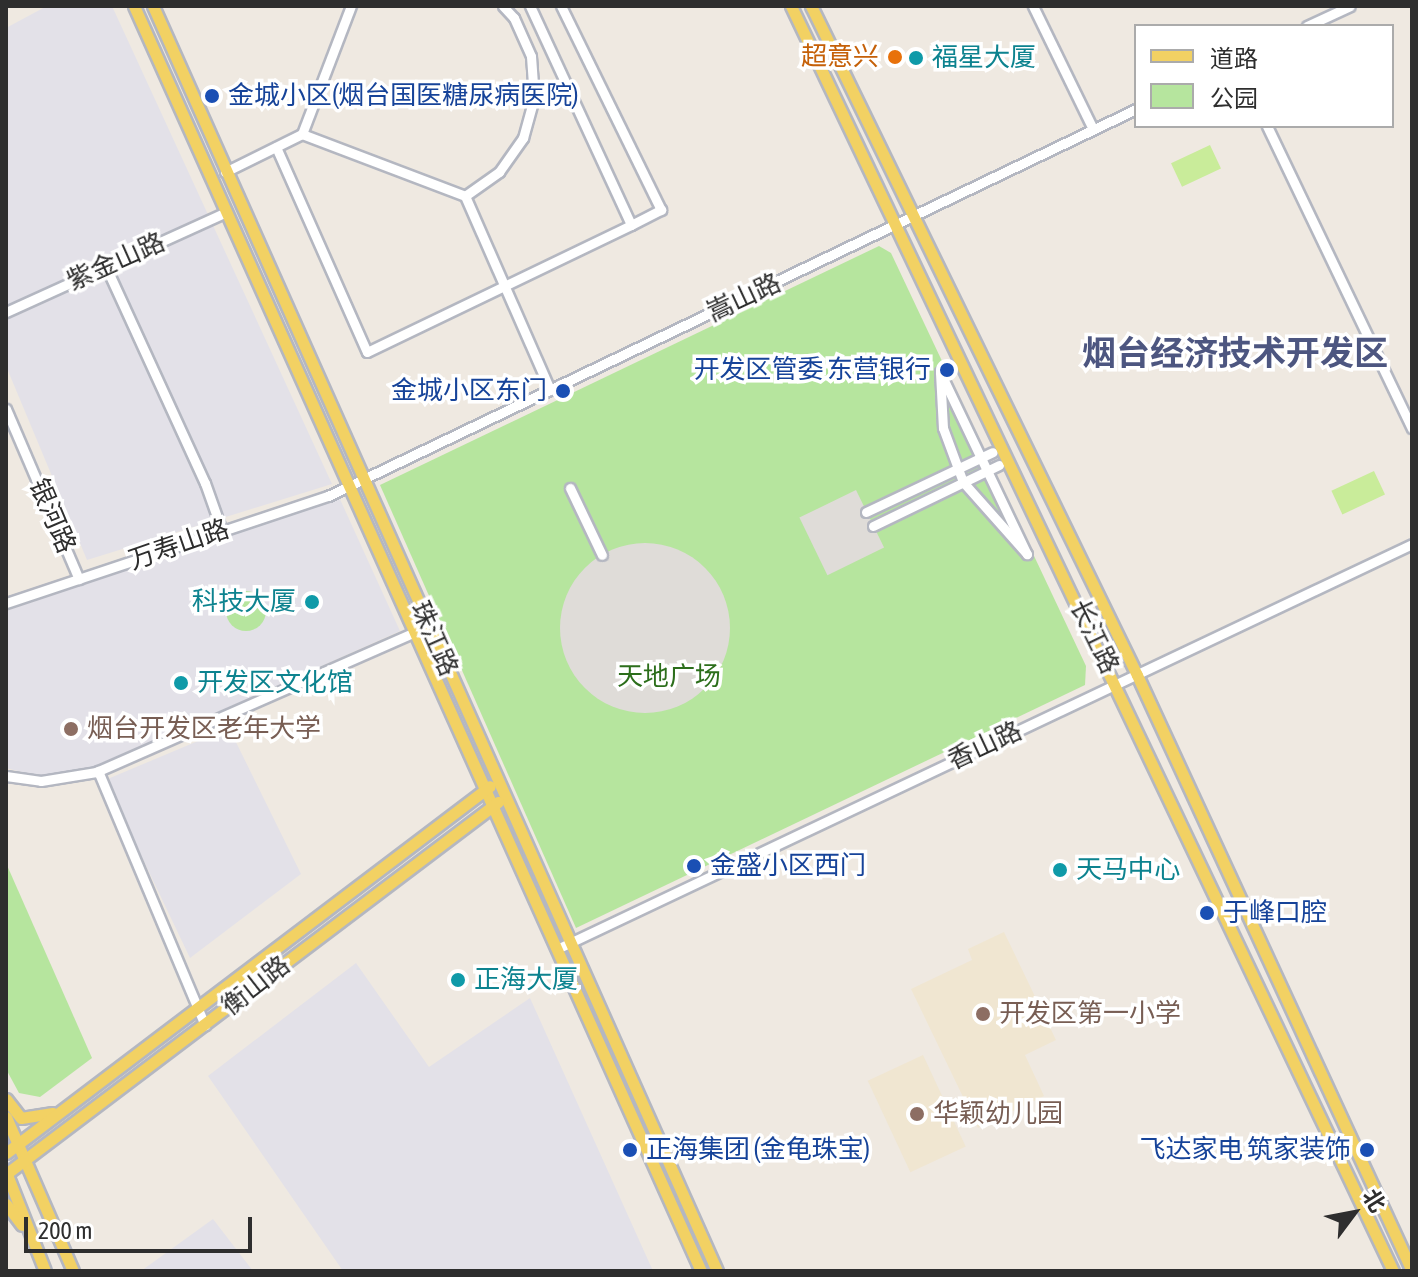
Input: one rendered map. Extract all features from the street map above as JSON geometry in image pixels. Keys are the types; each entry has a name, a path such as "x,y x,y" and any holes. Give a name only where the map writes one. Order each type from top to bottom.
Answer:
{"main road":[{"path":"134,6 351,484 413,633 559,948 701,1271"},
{"name":"珠江路","path":"153,6 717,1271"},
{"name":"长江路","path":"791,6 1117,684 1393,1271"},
{"name":"长江路","path":"811,6 1137,675 1412,1271"},
{"name":"衡山路","path":"6,1153 498,780"},
{"name":"衡山路","path":"6,1173 505,797"},
{"path":"6,1099 13,1112 28,1119 65,1108"},
{"path":"6,1117 73,1271"},
{"path":"6,1173 45,1271"},
{"path":"6,1204 38,1254"}],"street":[{"path":"225,172 302,134 351,6"},
{"path":"465,196 499,172 523,138 534,98 531,56 514,18 503,6"},
{"path":"530,6 631,225"},
{"path":"276,147 367,352 504,288 661,210 561,6"},
{"path":"1033,6 1093,129"},
{"path":"1311,24 1350,6"},
{"name":"嵩山路","path":"351,484 1134,110"},
{"path":"1268,128 1412,428"},
{"path":"302,134 465,196 550,390"},
{"name":"紫金山路","path":"6,312 226,212"},
{"path":"106,267 205,483 222,531"},
{"path":"940,372 1027,554 963,482 943,428 940,372"},
{"name":"银河路","path":"6,409 79,579"},
{"path":"866,512 993,452"},
{"path":"873,526 999,465"},
{"name":"万寿山路","path":"6,603 351,484"},
{"path":"570,488 602,555"},
{"name":"香山路","path":"559,948 1412,544"},
{"path":"6,776 41,781 98,771 413,633"},
{"path":"98,771 205,1025"}],"shaded area":[{"path":"47,6 112,6 332,484 87,560 6,366 6,28"},
{"path":"856,490 884,548 827,575 799,518"},
{"path":"339,497 400,631 89,770 38,776 6,768 6,611"},
{"path":"645,543 677,550 705,568 723,596 730,628 723,660 705,688 677,706 645,713 613,706 585,688 567,660 560,628 567,596 585,568 613,550"},
{"path":"229,728 301,874 190,958 108,786 110,778"},
{"name":"开发区第一小学","path":"1004,932 1056,1040 1025,1055 1044,1096 978,1128 911,989 972,960 968,949"},
{"path":"356,963 429,1067 530,998 653,1271 343,1271 208,1076"},
{"name":"华颖幼儿园","path":"923,1055 966,1147 910,1172 868,1081"},
{"path":"213,1219 253,1271 141,1271"}],"green space":[{"path":"1210,145 1221,169 1182,187 1171,163"},
{"name":"天地广场","path":"879,246 891,253 1086,666 1085,685 576,928 380,485"},
{"path":"1374,471 1385,495 1342,514 1331,491"},
{"path":"246,591 260,597 266,611 260,625 246,631 232,625 226,611 232,597"},
{"path":"6,863 92,1058 40,1097 19,1093 6,1069"}],"place":[{"name":"超意兴","path":"895,57"},
{"name":"福星大厦","path":"916,58"},
{"name":"金城小区(烟台国医糖尿病医院)","path":"212,96"},
{"name":"开发区管委 东营银行","path":"947,370"},
{"name":"金城小区东门","path":"563,391"},
{"name":"科技大厦","path":"312,602"},
{"name":"开发区文化馆","path":"181,683"},
{"name":"烟台开发区老年大学","path":"71,729"},
{"name":"金盛小区西门","path":"694,866"},
{"name":"天马中心","path":"1060,870"},
{"name":"于峰口腔","path":"1207,913"},
{"name":"正海大厦","path":"458,980"},
{"name":"开发区第一小学","path":"983,1014"},
{"name":"华颖幼儿园","path":"917,1114"},
{"name":"正海集团 (金龟珠宝)","path":"630,1150"},
{"name":"飞达家电 筑家装饰","path":"1367,1150"}],"district":[{"name":"烟台经济技术开发区","path":"1235,353"}]}
